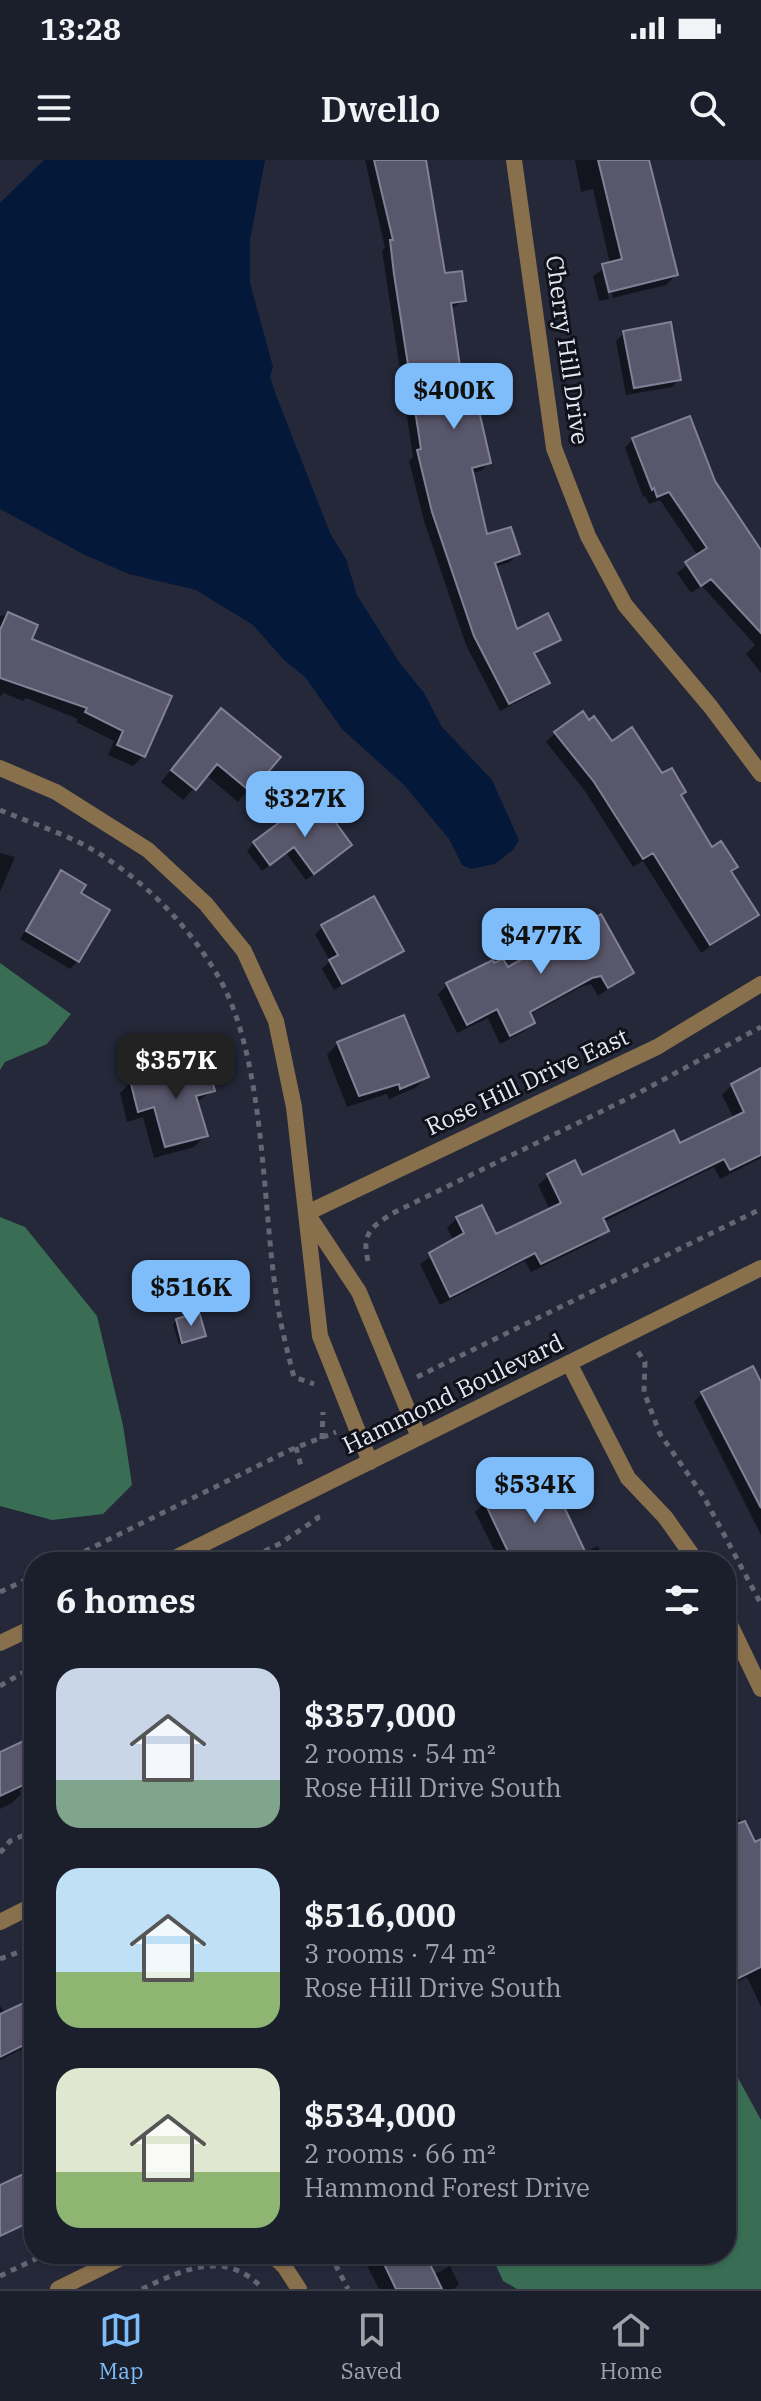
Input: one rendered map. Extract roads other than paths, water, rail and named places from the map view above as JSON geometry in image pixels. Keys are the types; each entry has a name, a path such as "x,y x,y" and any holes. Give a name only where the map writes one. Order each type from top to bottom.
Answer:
{"street":[{"name":"Cherry Hill Drive","path":"514,160 554,448 588,536 625,605 710,706 761,774"},
{"path":"0,768 56,792 112,824 148,850 206,904 244,951 276,1021 294,1107 320,1336 370,1462"},
{"name":"Rose Hill Drive East","path":"307,1213 657,1047 761,984"},
{"path":"307,1213 359,1292 419,1437"},
{"name":"Hammond Boulevard","path":"187,1552 761,1268"},
{"path":"569,1363 628,1478 665,1517 690,1552"},
{"path":"0,1643 24,1632"},
{"path":"736,1637 761,1689"},
{"path":"0,1922 24,1910"},
{"path":"58,2289 109,2264"},
{"path":"279,2264 299,2289"}],"water":[{"path":"44,160 265,160 250,240 250,283 273,367 270,377 330,533 346,559 357,595 399,662 424,693 442,727 492,780 519,840 513,850 495,864 471,869 462,865 449,839 404,785 342,729 305,677 285,661 253,625 196,590 129,574 85,555 0,509 0,203"},
{"path":"205,1270 234,1277 242,1288 239,1298 214,1295 194,1302 185,1300 181,1284"}]}
